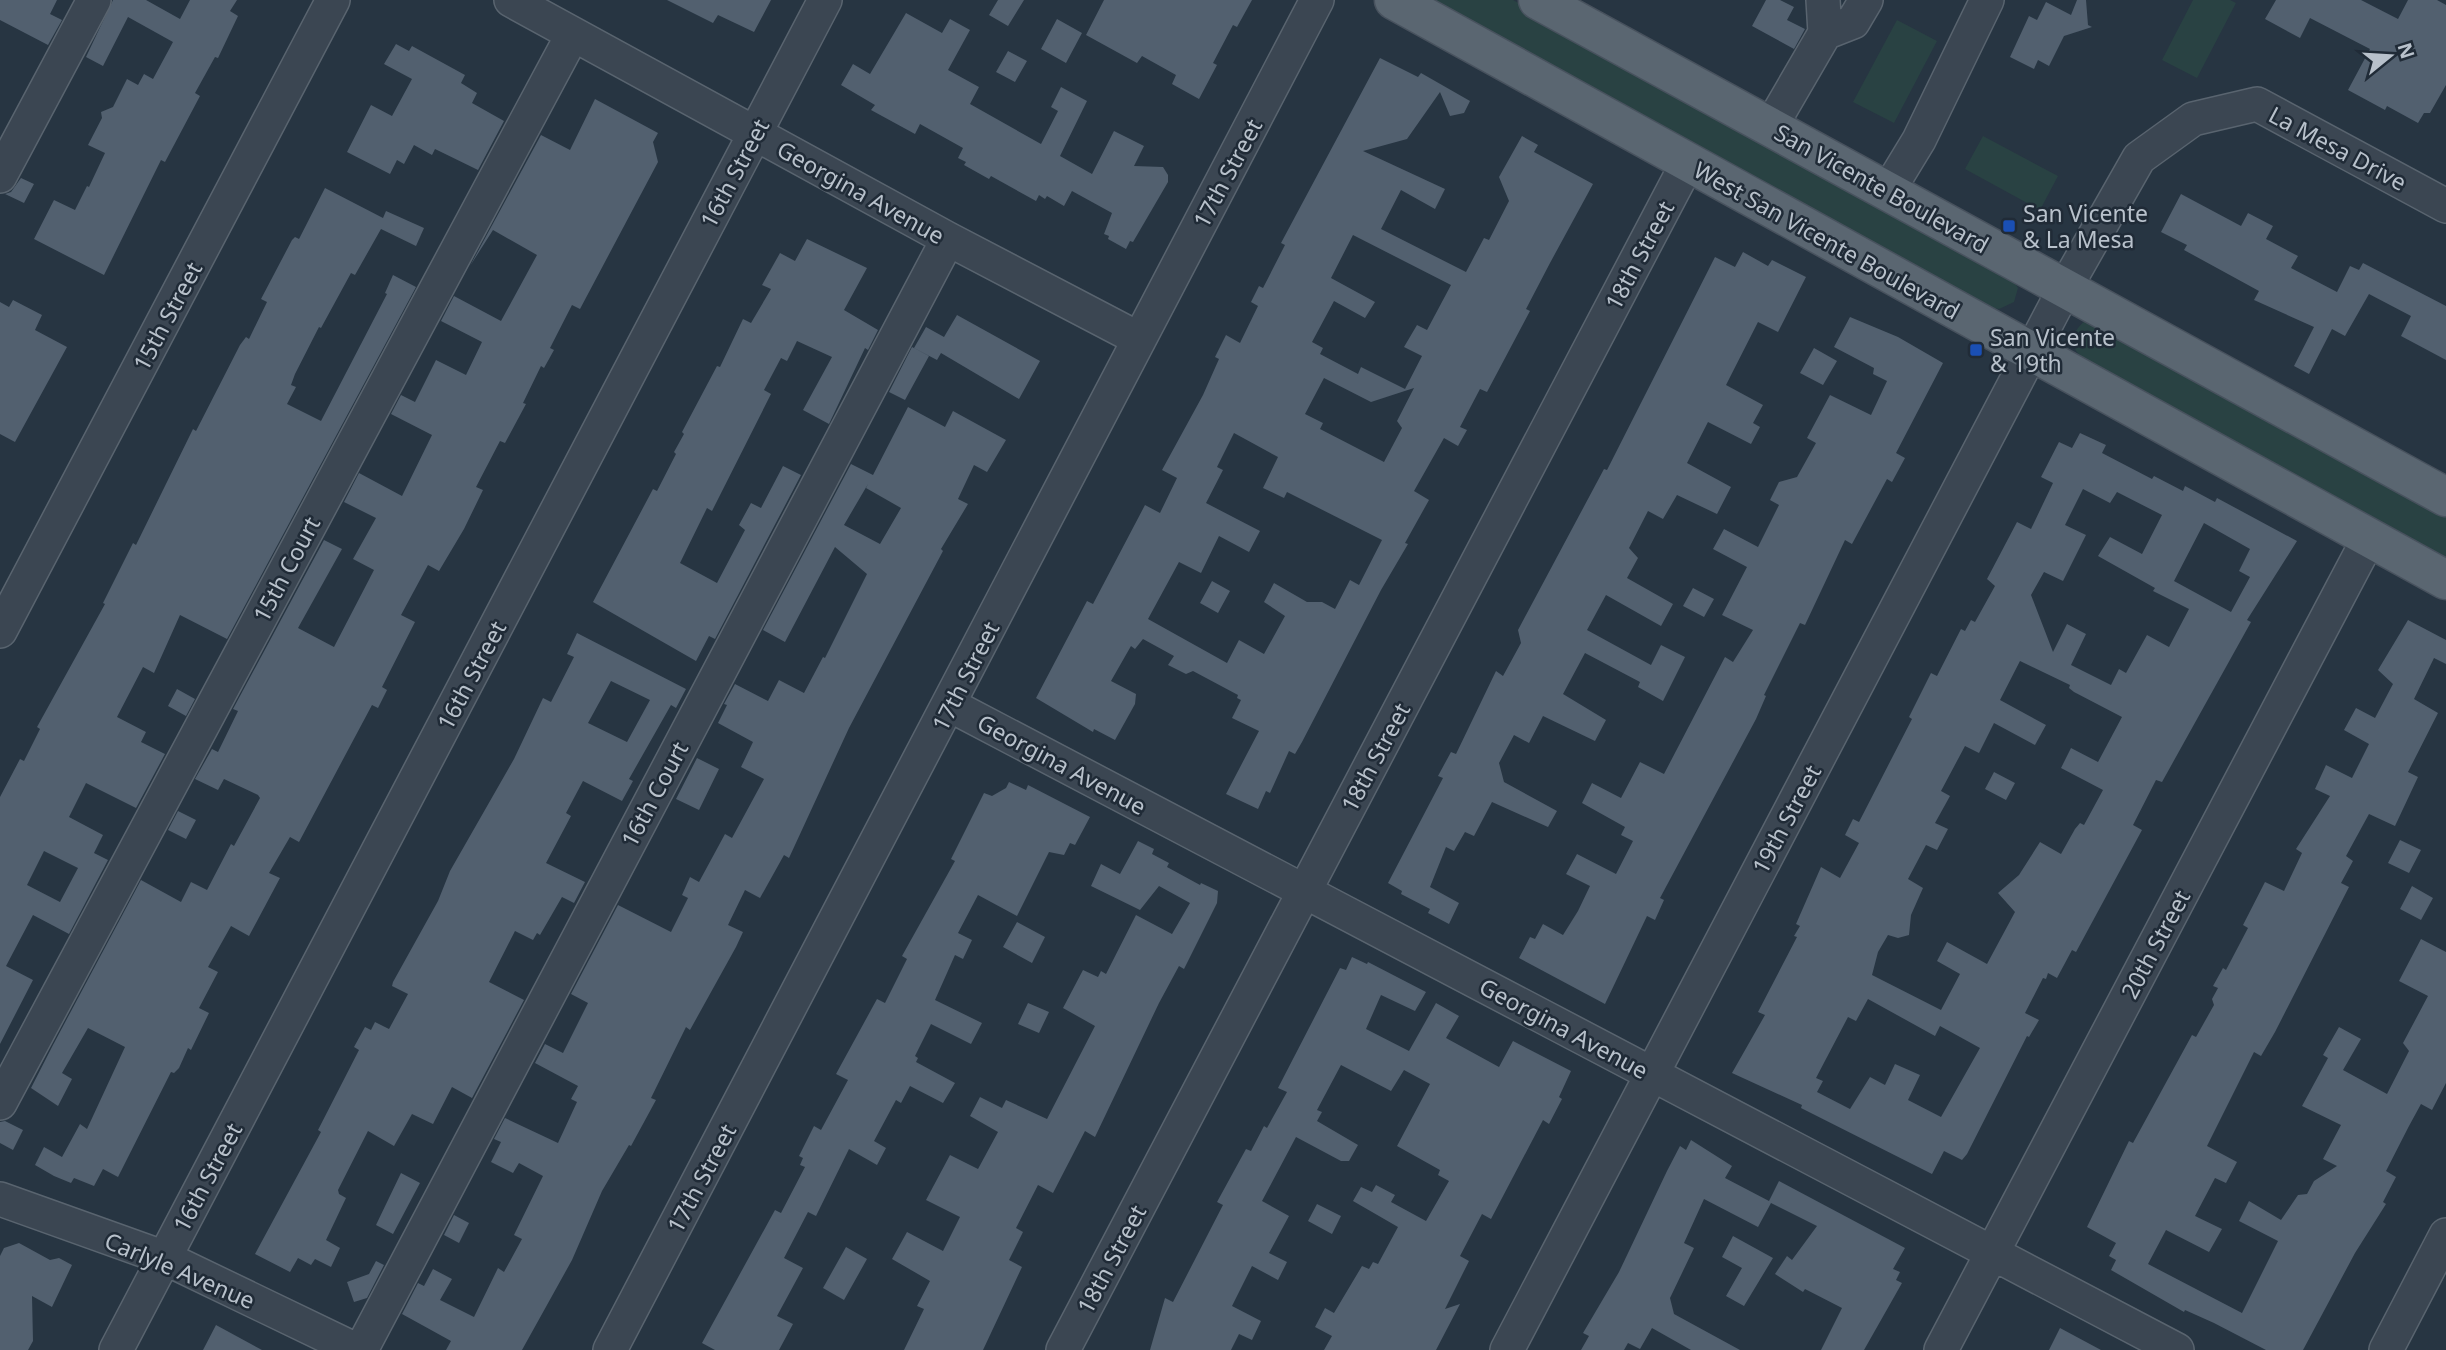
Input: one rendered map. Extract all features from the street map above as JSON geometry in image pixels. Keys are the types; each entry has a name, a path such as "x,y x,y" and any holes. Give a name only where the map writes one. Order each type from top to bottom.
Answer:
{"main road":[{"name":"West San Vicente Boulevard","path":"1394,0 1687,164 2446,580"},
{"name":"San Vicente Boulevard","path":"1538,0 2446,497"}],"street":[{"path":"0,176 94,0"},
{"name":"15th Street","path":"0,631 333,0"},
{"name":"Georgina Avenue","path":"511,0 948,239 1139,339"},
{"name":"16th Street","path":"116,1350 825,0"},
{"name":"17th Street","path":"610,1350 1317,0"},
{"path":"1771,127 1825,33 1823,0"},
{"path":"1825,33 1853,22 1866,0"},
{"path":"1888,191 1919,140 1987,0"},
{"name":"15th Court","path":"0,1103 573,34"},
{"name":"La Mesa Drive","path":"2065,288 2139,158 2193,120 2257,104 2446,206"},
{"name":"18th Street","path":"1063,1350 1687,164"},
{"name":"16th Court","path":"358,1350 948,239"},
{"name":"19th Street","path":"1507,1350 2065,288"},
{"name":"20th Street","path":"1941,1350 2369,538"},
{"name":"Georgina Avenue","path":"950,705 2177,1350"},
{"name":"Carlyle Avenue","path":"0,1199 165,1258 358,1350"},
{"path":"2386,1350 2446,1235"}],"green space":[{"path":"1431,0 1513,0 2007,270 2018,288 2014,302 1999,309 1988,307"},
{"path":"2193,0 2230,0 2236,3 2197,78 2162,60"},
{"path":"1897,20 1937,41 1894,123 1853,102"},
{"path":"1983,136 2058,176 2040,210 1965,169"},
{"path":"2085,321 2446,511 2446,557 2085,359 2076,350 2073,340 2076,330"}],"building":[{"path":"0,0 57,0 50,14 62,20 48,45 0,20"},
{"path":"113,0 146,0 180,19 190,0 237,0 230,11 238,16 218,58 215,57 195,93 200,96 165,162 161,160 104,275 34,239 54,200 75,210 87,186 89,187 105,153 88,145 102,118 101,112 113,107 127,79 138,85 144,74 153,79 173,42 128,17 103,66 86,57"},
{"path":"667,0 771,0 754,32 718,15 713,23"},
{"path":"998,0 1024,0 1008,26 989,15"},
{"path":"1104,0 1252,0 1237,27 1233,25 1213,63 1217,65 1199,99 1172,84 1176,75 1142,56 1137,63 1086,35"},
{"path":"1766,0 1780,0 1794,7 1787,20 1805,29 1794,49 1752,26"},
{"path":"2077,0 2086,0 2088,25 2092,27 2064,36 2049,66 2038,60 2034,69 2010,57 2029,16 2037,20 2046,2 2071,15"},
{"path":"2276,0 2361,0 2398,19 2408,0 2437,0 2446,5 2446,85 2430,113 2424,113 2418,123 2387,106 2385,110 2348,90 2370,49 2310,18 2300,38 2265,19"},
{"path":"906,13 942,33 950,19 970,30 948,70 979,87 970,104 1041,144 1058,111 1051,107 1061,87 1087,101 1060,156 1092,174 1114,131 1144,146 1134,166 1163,167 1168,175 1168,182 1133,242 1130,241 1126,249 1104,234 1112,213 1072,191 1064,206 1047,196 1045,199 1039,195 1036,201 991,176 989,179 964,165 966,162 958,158 963,148 920,124 915,134 871,110 875,105 841,85 853,64 870,74"},
{"path":"1057,19 1082,33 1066,63 1041,49"},
{"path":"396,44 409,51 412,46 465,75 461,83 477,93 472,103 504,121 478,170 435,149 432,155 414,145 404,164 397,160 390,174 347,152 371,105 392,116 412,79 384,64"},
{"path":"1008,51 1027,61 1015,82 996,72"},
{"path":"1380,58 1418,77 1421,73 1470,101 1464,113 1450,116 1440,92 1407,139 1363,151 1445,189 1435,209 1401,190 1381,229 1466,272 1484,238 1489,240 1509,201 1499,177 1522,136 1538,145 1534,152 1593,184 1526,309 1530,311 1487,392 1480,389 1460,427 1467,430 1458,446 1444,438 1414,491 1429,500 1405,543 1408,544 1302,742 1295,754 1289,751 1270,793 1266,791 1258,809 1226,794 1259,731 1232,718 1241,700 1237,698 1238,695 1193,671 1186,674 1168,665 1174,656 1143,639 1135,649 1131,646 1111,681 1136,694 1135,704 1115,740 1094,729 1093,732 1036,698 1087,601 1093,604 1145,505 1160,513 1177,478 1162,470 1203,395 1219,359 1215,357 1226,335 1240,343 1258,306 1251,302 1259,286 1263,288 1285,245 1281,243","holes":["1353,235 1451,285 1427,330 1417,325 1404,347 1422,356 1405,389 1361,367 1358,374 1320,354 1323,348 1312,342 1334,301 1365,318 1375,302 1331,278","1324,378 1371,402 1414,388 1397,421 1402,428 1384,462 1320,429 1323,423 1305,414","1234,433 1278,457 1263,488 1284,498 1287,492 1382,540 1359,585 1350,580 1335,609 1322,602 1307,602 1274,583 1264,602 1285,616 1264,654 1239,640 1227,663 1148,619 1179,562 1201,573 1219,536 1249,552 1260,531 1206,503 1223,470 1217,467"]},
{"path":"595,99 658,133 653,142 658,162 580,309 572,305 550,348 554,350 544,368 541,366 523,403 526,404 505,443 500,441 476,487 483,490 464,529 439,571 428,565 401,615 415,622 382,687 387,690 378,708 372,705 299,842 290,837 269,873 280,878 249,936 231,926 208,967 218,972 199,1008 209,1013 191,1050 188,1048 179,1068 174,1073 171,1072 118,1177 103,1169 94,1186 74,1178 71,1183 54,1176 35,1165 44,1147 62,1157 80,1124 87,1129 125,1047 88,1028 62,1073 72,1079 58,1106 31,1088 141,880 181,902 191,882 207,890 231,844 234,846 260,798 224,779 218,790 195,779 212,749 218,752 238,711 233,709 324,540 342,549 298,628 334,647 374,570 353,559 376,518 344,502 359,473 402,496 432,435 391,414 401,395 415,402 436,360 466,375 482,342 441,321 454,296 501,321 537,255 493,230 470,266 541,135 570,150"},
{"path":"21,178 34,184 24,203 5,194 11,192"},
{"path":"325,188 383,218 386,211 424,228 416,246 381,229 355,275 351,273 321,328 319,327 295,374 291,385 296,387 287,404 321,421 387,294 385,293 393,275 416,287 227,639 180,615 154,673 143,667 117,717 146,732 141,742 165,754 136,808 86,783 69,817 103,835 94,853 108,860 69,934 33,915 6,966 33,980 0,1044 0,797 20,759 24,761 40,729 37,727 105,604 103,603 133,543 136,545 193,429 196,431 240,345 246,337 249,339 267,302 261,299 292,240 295,237 299,239","holes":["44,851 78,868 60,902 27,885"]},
{"path":"2181,194 2241,226 2248,213 2273,226 2266,239 2298,256 2291,268 2337,292 2350,266 2359,270 2363,263 2446,306 2446,360 2401,336 2411,316 2369,294 2345,336 2332,329 2309,374 2294,366 2314,327 2254,300 2259,291 2184,250 2187,245 2161,232"},
{"path":"807,239 867,268 844,310 878,330 868,350 865,348 829,424 803,410 832,357 797,341 787,361 781,358 764,390 771,394 712,511 707,508 680,563 717,583 745,530 739,525 751,503 761,508 783,466 801,475 715,639 709,636 696,661 593,602 653,489 657,491 676,454 674,452 684,434 682,432 717,366 720,367 743,319 751,323 771,289 762,285 780,253 795,261"},
{"path":"1743,252 1768,266 1772,260 1806,277 1778,332 1758,322 1726,385 1763,405 1753,423 1760,427 1751,444 1708,422 1687,463 1731,487 1717,514 1677,495 1663,519 1648,511 1629,548 1638,558 1627,578 1673,604 1661,626 1606,595 1587,630 1651,665 1661,645 1685,657 1663,701 1638,687 1640,682 1585,653 1563,694 1606,720 1595,741 1543,716 1529,743 1514,735 1499,763 1504,782 1557,811 1548,827 1492,802 1474,836 1465,832 1454,851 1446,847 1430,887 1459,903 1449,924 1428,913 1430,909 1401,894 1402,891 1388,883 1443,778 1438,776 1451,752 1456,754 1496,671 1503,676 1521,643 1518,630 1604,469 1607,470 1715,257 1735,267"},
{"path":"13,300 42,315 35,330 67,347 15,442 0,434 0,302 9,307"},
{"path":"957,315 1040,361 1019,399 941,353 937,360 914,348 926,327 944,337"},
{"path":"1850,317 1898,337 1943,363 1896,453 1905,458 1892,482 1887,479 1852,544 1845,540 1805,625 1800,623 1764,695 1766,696 1756,719 1660,898 1664,900 1655,920 1647,916 1605,1004 1519,958 1530,937 1535,939 1543,924 1563,935 1578,911 1590,886 1566,874 1577,854 1616,874 1633,841 1621,835 1625,827 1582,803 1592,783 1621,798 1640,762 1664,774 1725,657 1733,662 1753,630 1722,615 1747,567 1713,549 1724,529 1758,547 1779,505 1770,500 1779,482 1797,477 1816,443 1807,438 1830,395 1871,415 1887,381 1873,374 1874,368 1834,347"},
{"path":"912,347 929,356 905,400 889,392"},
{"path":"1814,348 1837,361 1823,385 1800,373"},
{"path":"908,407 945,427 953,411 1006,440 987,472 974,465 958,499 968,504 941,549 943,551 849,728 789,858 784,855 760,898 745,890 728,925 743,932 736,947 690,1030 686,1027 651,1098 656,1100 602,1191 572,1260 522,1350 446,1350 451,1341 402,1314 418,1283 424,1286 433,1269 452,1279 440,1300 474,1317 498,1268 504,1272 522,1239 514,1235 543,1176 519,1163 513,1173 491,1162 501,1142 494,1139 505,1118 558,1143 577,1102 571,1099 578,1086 535,1063 545,1044 563,1053 588,1003 571,994 618,905 671,932 688,898 682,895 690,877 699,882 725,834 732,838 764,779 741,767 753,742 718,723 727,705 724,704 735,684 768,701 779,680 804,693 823,657 825,658 867,574 835,547 785,642 763,630 851,464 873,475","holes":["868,484 866,488 901,508 880,544 844,525"]},
{"path":"2080,433 2106,445 2102,453 2152,479 2154,476 2183,491 2185,486 2215,502 2217,498 2297,541 2247,620 2251,622 2162,782 2156,780 2133,825 2142,830 2076,952 2072,950 2057,978 2048,973 2046,979 2043,978 2025,1013 2039,1020 2029,1037 2027,1036 1967,1154 1962,1160 1944,1151 1932,1174 1801,1108 1802,1105 1732,1073 1765,1015 1758,1012 1797,937 1794,936 1800,926 1796,924 1821,867 1840,878 1859,843 1845,835 1853,819 1859,822 1912,719 1909,717 1931,673 1937,676 1961,629 1965,631 1971,620 1975,622 1995,586 1987,579 2017,522 2031,529 2053,483 2041,477 2059,442 2072,448","holes":["2083,489 2110,503 2117,492 2162,515 2142,554 2110,537 2098,556 2155,588 2153,591 2189,609 2169,647 2147,635 2126,673 2119,669 2111,685 2071,665 2086,634 2067,624 2053,652 2031,595 2044,572 2063,581 2086,535 2065,525","2204,523 2250,549 2239,571 2250,577 2231,612 2174,581","2020,661 2070,685 2069,688 2074,692 2122,717 2098,762 2071,748 2061,768 2103,790 2084,825 2080,823 2075,829 2061,854 2040,842 2019,875 1998,893 2015,912 1987,964 1947,942 1937,961 1960,974 1941,1010 1872,975 1878,952 1888,935 1898,938 1909,935 1911,915 1923,888 1908,879 1926,845 1937,850 1948,829 1935,823 1950,796 1941,791 1965,746 1979,753 1994,723 2035,745 2046,725 2000,700","1868,999 1935,1036 1940,1026 1980,1048 1941,1117 1908,1100 1920,1075 1895,1064 1885,1085 1870,1077 1850,1109 1817,1092 1823,1081 1816,1078 1848,1017 1856,1021"]},
{"path":"1212,581 1230,591 1218,613 1200,603"},
{"path":"1693,588 1714,599 1704,617 1683,606"},
{"path":"2408,620 2446,640 2446,664 2434,658 2414,699 2438,713 2408,772 2418,777 2395,826 2369,814 2346,856 2353,861 2341,883 2349,887 2275,1032 2261,1056 2254,1052 2207,1146 2237,1162 2226,1183 2215,1178 2195,1216 2222,1229 2209,1252 2166,1230 2148,1264 2242,1313 2278,1241 2239,1221 2249,1201 2281,1220 2298,1195 2307,1194 2314,1181 2337,1166 2323,1159 2341,1125 2302,1106 2328,1058 2323,1055 2339,1027 2361,1039 2343,1070 2387,1094 2409,1051 2403,1043 2428,996 2399,981 2421,939 2446,952 2446,1083 2432,1110 2421,1104 2409,1126 2386,1171 2396,1177 2383,1202 2386,1204 2355,1253 2303,1350 2266,1350 2214,1323 2185,1310 2184,1312 2111,1270 2116,1260 2109,1256 2116,1243 2087,1227 2129,1141 2133,1143 2192,1035 2196,1037 2214,1005 2212,999 2218,988 2213,986 2223,968 2226,970 2248,928 2243,925 2265,882 2284,891 2302,853 2296,849 2330,796 2315,789 2326,765 2352,778 2369,744 2344,730 2356,708 2375,718 2393,684 2378,670"},
{"path":"577,633 686,689 676,708 671,705 629,779 633,781 622,801 583,781 566,813 571,816 546,863 585,882 574,903 562,897 540,935 537,933 533,940 515,931 489,982 524,1000 472,1098 452,1087 433,1124 412,1114 394,1146 368,1131 338,1190 339,1194 346,1198 326,1240 340,1248 331,1267 315,1259 311,1265 298,1258 290,1272 255,1254 321,1132 318,1130 359,1050 354,1047 365,1027 371,1030 375,1022 389,1029 408,994 392,986 393,982 438,901 450,871 514,759 543,698 551,702 574,657 567,654","holes":["611,681 650,700 627,742 588,723"]},
{"path":"177,689 195,699 186,716 168,706"},
{"path":"697,758 719,769 699,810 676,799"},
{"path":"1994,772 2015,783 2006,800 1985,789"},
{"path":"1009,782 1026,790 1028,785 1090,817 1075,845 1070,843 1064,855 1049,852 1017,916 978,895 958,933 972,940 963,959 955,955 935,1000 982,1023 971,1044 931,1024 915,1056 918,1058 916,1062 955,1083 943,1103 910,1086 901,1103 896,1100 874,1141 886,1148 877,1165 849,1149 816,1216 808,1212 784,1258 803,1268 777,1316 793,1324 779,1350 715,1350 702,1343 775,1210 781,1213 805,1167 800,1165 803,1158 799,1156 814,1126 821,1130 848,1080 836,1074 877,999 885,1003 907,959 902,956 955,861 951,859 984,793 992,796 1006,788"},
{"path":"178,811 196,820 186,839 168,830"},
{"path":"2400,840 2421,850 2409,873 2388,863"},
{"path":"1138,841 1154,849 1152,854 1169,863 1167,867 1200,885 1201,883 1218,891 1217,903 1184,969 1179,966 1159,1003 1095,1137 1085,1131 1053,1193 1038,1185 1016,1228 1023,1232 1009,1260 1022,1267 983,1350 904,1350 924,1309 917,1306 930,1281 892,1259 907,1232 943,1251 960,1217 926,1200 950,1155 978,1169 998,1132 970,1116 980,1097 1002,1108 1006,1100 1047,1119 1095,1026 1063,1008 1083,970 1098,977 1101,971 1106,974 1136,915 1172,934 1190,903 1159,886 1140,910 1091,886 1101,864 1120,874"},
{"path":"2412,886 2433,898 2421,920 2400,909"},
{"path":"1017,922 1045,937 1032,963 1003,947"},
{"path":"1352,957 1367,964 1368,962 1426,992 1415,1011 1381,995 1366,1029 1409,1051 1436,1003 1459,1016 1446,1038 1499,1067 1513,1041 1571,1071 1559,1097 1562,1099 1549,1124 1543,1120 1491,1219 1482,1214 1460,1256 1469,1261 1445,1309 1460,1304 1436,1350 1324,1350 1332,1336 1315,1327 1325,1308 1334,1313 1362,1266 1369,1269 1373,1262 1378,1264 1398,1227 1353,1201 1361,1187 1372,1192 1376,1185 1395,1195 1391,1202 1426,1221 1449,1181 1438,1175 1440,1170 1397,1146 1430,1084 1404,1070 1391,1091 1341,1065 1317,1110 1322,1112 1317,1121 1358,1145 1349,1161 1341,1161 1296,1137 1262,1201 1289,1216 1269,1253 1287,1262 1278,1280 1252,1266 1232,1306 1261,1321 1252,1340 1239,1334 1231,1350 1150,1350 1165,1298 1173,1302 1223,1205 1217,1202 1246,1149 1251,1151 1287,1092 1278,1088 1340,968 1346,970"},
{"path":"1028,1003 1049,1012 1039,1033 1018,1024"},
{"path":"5,1121 23,1130 13,1150 0,1143 0,1122"},
{"path":"1691,1140 1732,1166 1725,1178 1769,1201 1779,1181 1905,1248 1893,1269 1900,1272 1896,1280 1902,1283 1864,1350 1821,1350 1842,1308 1805,1289 1803,1292 1775,1274 1787,1256 1792,1260 1817,1226 1771,1203 1758,1227 1704,1199 1684,1243 1694,1248 1670,1298 1674,1314 1740,1350 1691,1350 1652,1328 1640,1349 1628,1343 1624,1350 1581,1350 1589,1336 1583,1333 1619,1272 1680,1146 1686,1150"},
{"path":"401,1173 420,1183 393,1234 376,1225"},
{"path":"1317,1204 1341,1216 1332,1234 1308,1221"},
{"path":"454,1215 469,1223 459,1243 444,1235"},
{"path":"1733,1236 1773,1258 1744,1306 1726,1296 1742,1268 1722,1257"},
{"path":"19,1243 50,1260 59,1258 72,1265 52,1307 32,1296 33,1341 28,1350 0,1350 0,1256 4,1248"},
{"path":"846,1247 867,1259 844,1300 823,1288"},
{"path":"376,1261 384,1265 367,1298 354,1302 347,1282 369,1274"},
{"path":"216,1325 262,1350 203,1350"},
{"path":"2060,1328 2101,1350 2049,1350"}],"place":[{"name":"San Vicente & La Mesa","path":"2009,226"},
{"name":"San Vicente & 19th","path":"1976,350"}]}
